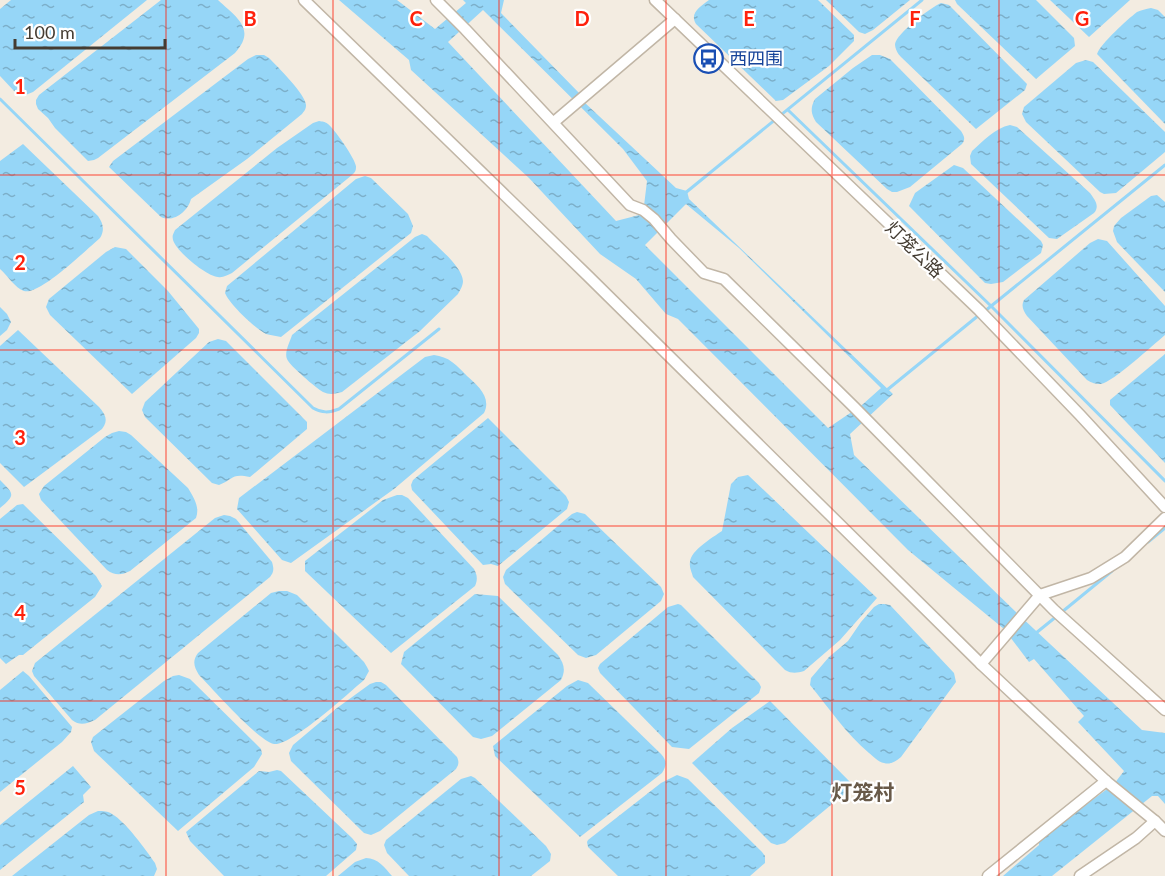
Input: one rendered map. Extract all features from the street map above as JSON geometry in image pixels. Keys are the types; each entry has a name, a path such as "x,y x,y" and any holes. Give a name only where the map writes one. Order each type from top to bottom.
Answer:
{"street":[{"path":"304,0 587,275 981,664 1106,782 1165,831"},
{"path":"436,0 630,205 643,210 654,219 704,273 724,279 1054,610 1165,710"},
{"name":"灯笼公路","path":"655,0 983,314 1165,507"},
{"path":"554,122 675,19"},
{"path":"981,664 1040,595 1090,578 1125,557 1165,518"},
{"path":"987,876 1106,782"},
{"path":"1080,876 1136,838 1155,821"}],"water":[{"path":"11,0 147,0 33,92 23,96 15,92 0,76 0,9"},
{"path":"161,0 218,0 242,24 244,37 241,45 235,53 98,158 88,161 38,109 36,100 39,95"},
{"path":"339,0 397,0 435,29 466,3 463,0 504,0 501,13 581,95 584,102 676,188 687,191 689,199 893,394 850,434 854,455 1142,730 1165,733 1165,804 1158,796 1152,796 1052,876 1003,876 1039,845 1039,839 1114,784 1124,771 1078,722 1084,716 1034,659 1029,662 1004,629 908,550 678,319 666,314 636,279 600,254 529,178 411,70 409,60","holes":["483,10 623,149 647,181 643,214 616,221 448,42","686,204 739,248 881,388 862,405 828,428 645,245"]},
{"path":"709,0 818,0 854,35 854,41 829,66 783,100 776,101 696,24 695,13"},
{"path":"826,0 910,0 865,34 859,32"},
{"path":"955,0 1036,0 1074,38 1075,46 1036,79"},
{"path":"1050,0 1130,0 1089,37"},
{"path":"941,3 949,5 1027,84 1025,90 976,129 901,57 896,48 897,40 907,28"},
{"path":"1151,8 1158,10 1165,17 1165,124 1097,54 1109,38 1133,15"},
{"path":"256,55 269,58 290,81 305,100 305,110 247,159 191,199 187,208 180,215 171,218 161,217 109,167 113,161"},
{"path":"872,55 890,59 961,131 964,138 962,144 910,187 897,192 887,189 816,122 812,114 815,99"},
{"path":"1086,60 1093,62 1165,132 1165,152 1116,193 1100,192 1026,122 1022,114 1024,107 1076,63"},
{"path":"319,121 331,126 349,152 356,167 353,174 232,273 222,277 213,276 185,256 173,240 175,230 277,148"},
{"path":"1010,125 1017,127 1090,193 1096,203 1097,208 1094,213 1057,239 1049,238 971,164 972,151 994,132"},
{"path":"23,144 98,216 103,229 100,238 63,270 31,291 21,289 0,269 0,161"},
{"path":"954,165 963,168 1043,245 1041,253 1003,282 985,283 909,206 915,193"},
{"path":"365,176 371,178 408,214 413,226 411,233 281,337 261,331 232,304 225,293 227,286 356,179"},
{"path":"1157,195 1165,202 1165,292 1117,242 1113,231 1121,218 1151,196"},
{"path":"422,234 427,236 448,257 462,275 462,286 458,294 420,331 342,392 328,394 323,392 287,359 287,350 292,335 415,237"},
{"path":"1098,239 1107,241 1165,306 1165,335 1123,370 1101,384 1087,380 1027,316 1023,306 1024,300 1090,243"},
{"path":"115,247 126,249 168,291 199,329 196,338 132,394 50,315 46,307 49,299"},
{"path":"0,307 11,322 0,336"},
{"path":"18,330 99,407 106,420 102,429 24,487 0,463 0,346"},
{"path":"218,339 226,341 307,422 307,429 250,477 236,476 219,485 212,483 145,417 142,410 145,402 209,342"},
{"path":"1165,354 1165,463 1110,405 1110,400"},
{"path":"434,355 450,361 479,387 486,402 484,413 394,489 291,563 282,560 237,509 239,498 425,357"},
{"path":"488,418 566,496 569,502 567,509 498,566 483,565 412,490 411,485 413,480"},
{"path":"119,431 131,435 188,488 197,510 196,518 130,571 119,574 107,570 41,500 39,494 44,486 105,437"},
{"path":"748,475 877,598 840,640 804,671 794,673 785,670 693,577 691,570 690,562 694,553 722,531 731,484 738,477"},
{"path":"0,480 8,488 11,497 0,508"},
{"path":"397,495 408,498 474,569 477,579 475,586 391,653 305,571 305,561 383,500"},
{"path":"23,504 96,576 102,586 95,597 23,655 19,655 6,664 0,658 0,519 17,505"},
{"path":"577,512 585,514 661,587 664,594 661,601 596,655 586,658 578,655 505,584 503,577 506,570"},
{"path":"224,515 236,519 272,562 273,570 270,577 95,720 83,724 72,720 34,676 32,671 35,663 215,518"},
{"path":"279,591 297,595 364,662 369,671 364,680 320,718 293,737 282,743 274,744 257,734 225,702 199,675 194,661 198,653 271,593"},
{"path":"475,594 498,596 558,655 564,670 561,680 492,736 481,739 473,737 401,664 404,652"},
{"path":"678,604 761,687 759,693 689,749 672,747 600,673 598,668 668,607"},
{"path":"879,604 890,605 954,673 956,682 901,757 889,763 878,760 861,746 810,685 811,678 829,657 848,641 861,622"},
{"path":"23,671 72,727 71,732 62,742 0,792 0,690"},
{"path":"179,675 190,679 261,749 262,754 254,767 178,831 94,751 91,742 93,737 164,681"},
{"path":"578,680 588,683 661,754 666,763 662,773 580,837 495,756 493,746 567,686"},
{"path":"376,682 386,685 457,757 458,763 456,769 380,831 371,835 364,833 291,761 289,753 293,745 337,708"},
{"path":"770,701 854,786 785,843 777,845 771,843 692,763 732,728"},
{"path":"73,766 91,787 83,795 84,802 0,870 0,825"},
{"path":"259,771 281,771 352,838 357,844 356,850 326,876 224,876 190,841 186,832"},
{"path":"677,775 688,779 765,856 765,863 750,876 618,876 588,847 588,840 661,783"},
{"path":"471,776 546,846 551,854 550,861 531,876 409,876 387,853 384,845 386,840 461,779"},
{"path":"98,811 110,813 129,830 155,863 157,869 154,876 12,876 89,815"},
{"path":"366,858 378,862 392,876 338,876 355,862"}],"waterway":[{"path":"684,194 922,0"},
{"path":"0,99 313,408 326,412 339,409 439,329"},
{"path":"788,110 991,306 1165,481"},
{"path":"985,311 1165,165"},
{"path":"887,390 979,315"},
{"path":"1148,542 1165,528"},
{"path":"1062,612 1112,571"},
{"path":"1036,633 1057,616"}],"place":[{"name":"西四围","path":"708,58"}],"district":[{"name":"灯笼村","path":"863,791"}]}
